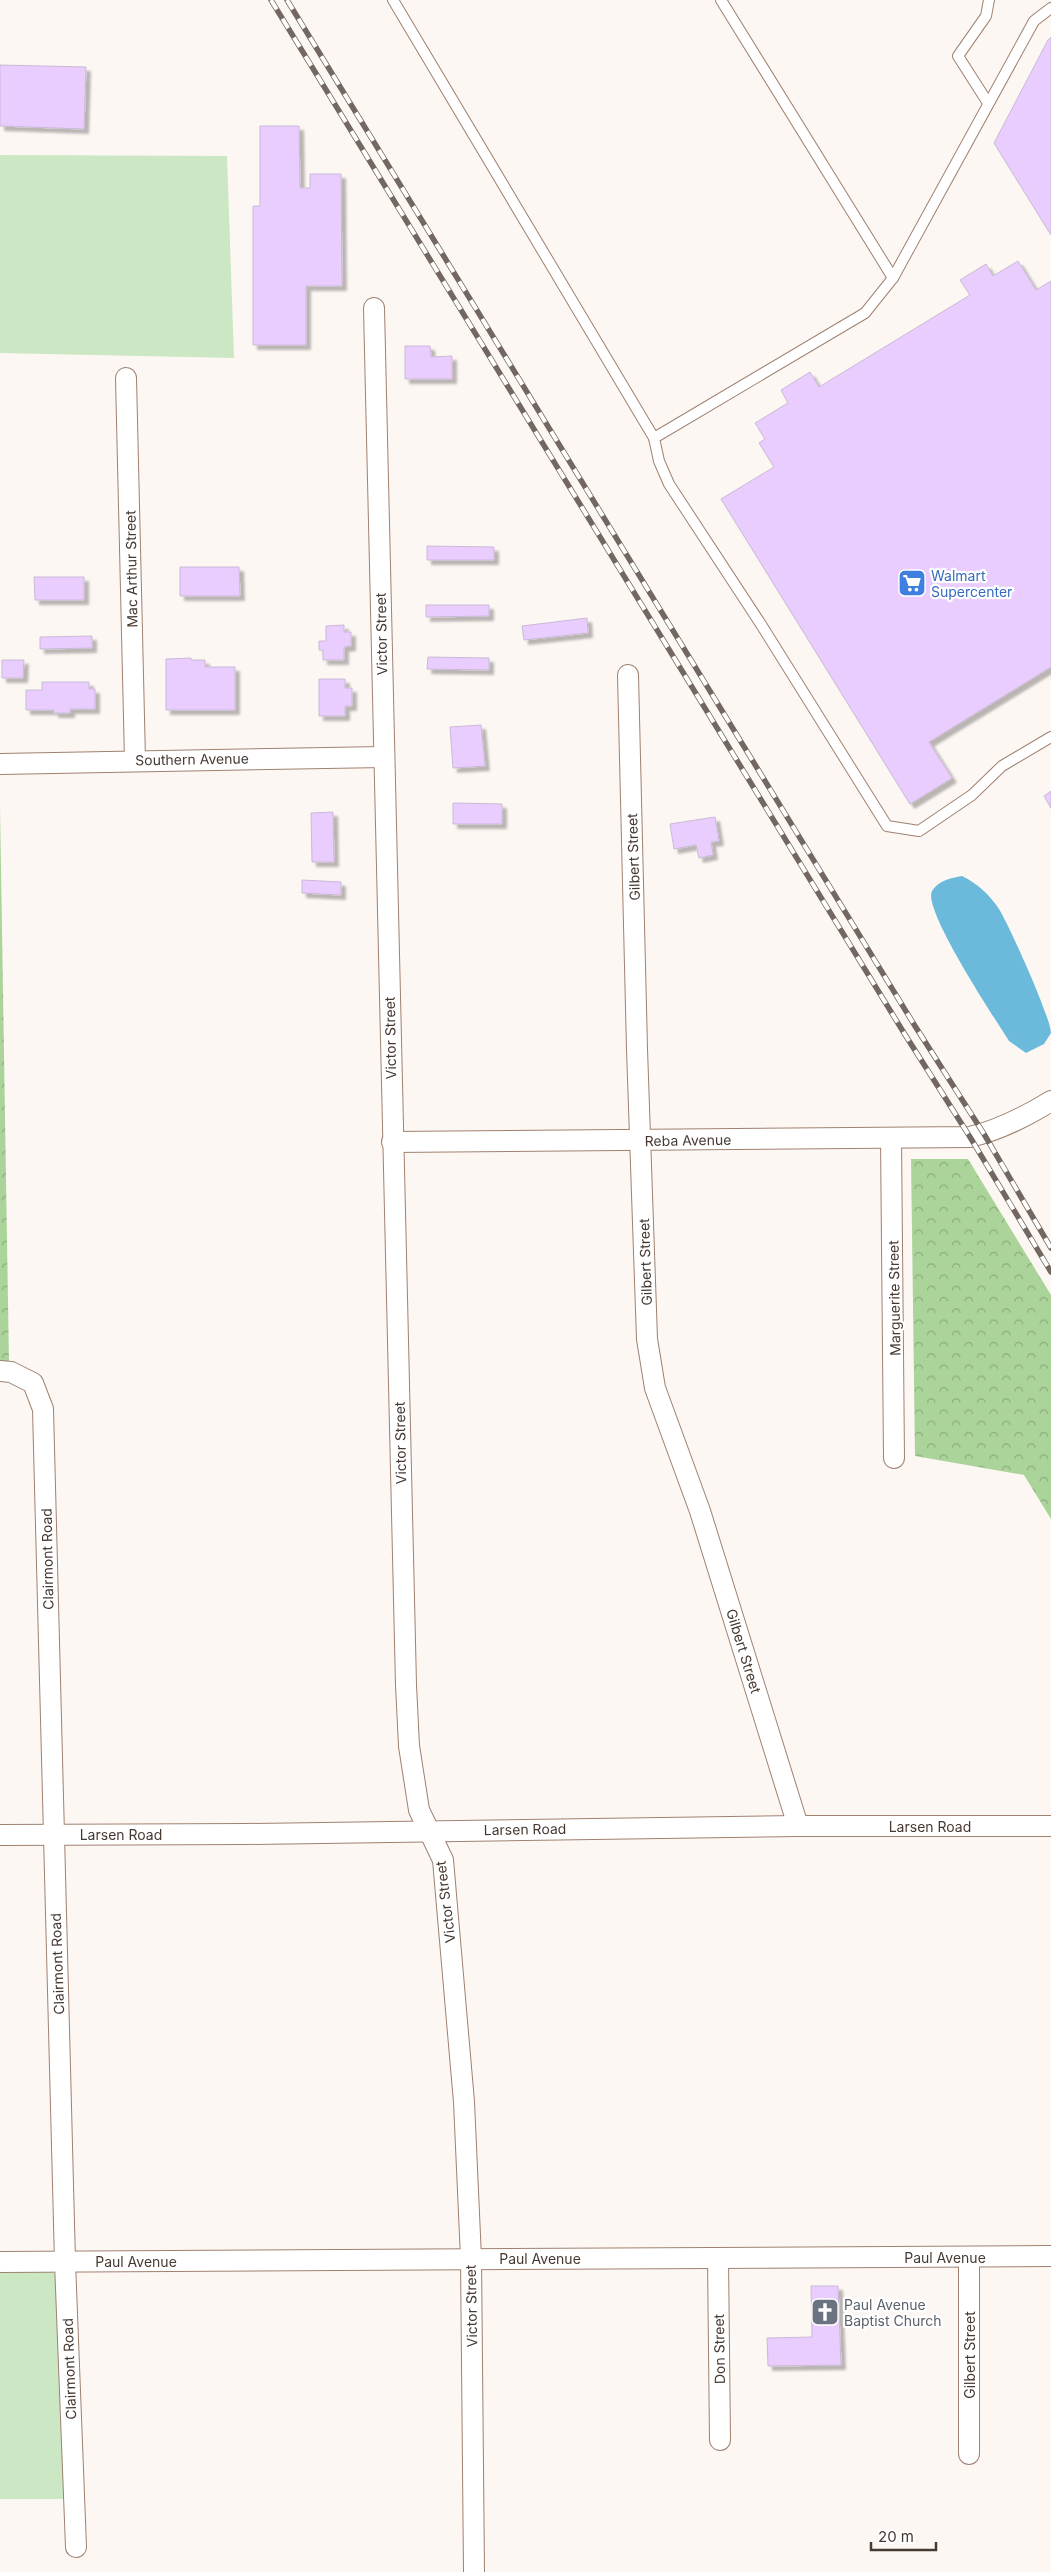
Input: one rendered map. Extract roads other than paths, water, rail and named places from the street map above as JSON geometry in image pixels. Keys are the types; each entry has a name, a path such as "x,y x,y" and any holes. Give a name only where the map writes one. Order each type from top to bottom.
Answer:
{"street":[{"name":"Victor Street","path":"374,308 406,1685 411,1755 419,1810 427,1831 443,1860 464,2102 471,2258 474,2572"},
{"name":"Mac Arthur Street","path":"126,378 136,760"},
{"name":"Gilbert Street","path":"628,675 647,1339 654,1388 700,1510 798,1826"},
{"name":"Southern Avenue","path":"0,764 136,760 384,757"},
{"name":"Reba Avenue","path":"392,1142 970,1137 984,1134 1026,1117 1051,1101"},
{"name":"Marguerite Street","path":"891,1138 894,1458"},
{"name":"Clairmont Road","path":"0,1371 11,1372 33,1382 43,1409 65,2262 76,2547"},
{"name":"Larsen Road","path":"0,1835 247,1834 798,1826 1051,1826"},
{"name":"Gilbert Street","path":"969,2256 969,2454"},
{"name":"Paul Avenue","path":"0,2262 1051,2256"},
{"name":"Don Street","path":"718,2258 720,2440"}],"lane":[{"path":"394,0 654,438 659,461 669,484 762,626 888,826 919,831 972,795 1002,766 1051,737"},
{"path":"721,0 893,278"},
{"path":"988,103 958,56 986,16 989,0"},
{"path":"654,438 865,313 893,278 1034,21 1051,8"}],"water":[{"path":"962,876 983,890 999,909 1020,951 1044,1010 1051,1033 1044,1044 1026,1053 1009,1041 962,965 938,919 932,902 932,891 942,882"}],"railway":[{"path":"271,0 904,1033 970,1137 1051,1272"},
{"path":"287,0 915,1026 984,1134 1051,1248"}],"place":[{"name":"Walmart Supercenter","path":"912,583"},
{"name":"Paul Avenue Baptist Church","path":"825,2312"}]}
